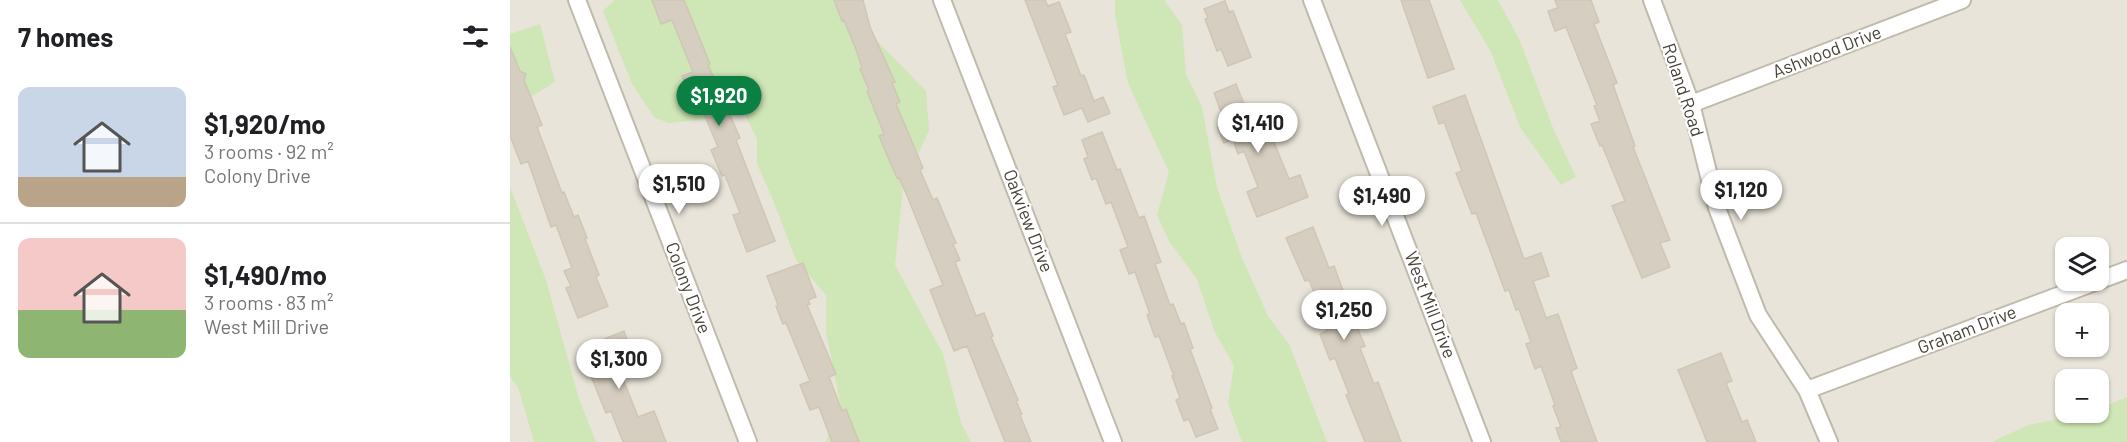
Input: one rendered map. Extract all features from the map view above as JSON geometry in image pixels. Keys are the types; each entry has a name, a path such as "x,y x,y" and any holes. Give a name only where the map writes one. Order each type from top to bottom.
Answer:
{"street":[{"name":"Colony Drive","path":"577,0 748,442"},
{"name":"Oakview Drive","path":"942,0 1113,442"},
{"name":"West Mill Drive","path":"1312,0 1482,442"},
{"name":"Roland Road","path":"1652,0 1691,104 1717,208 1758,315 1807,390 1828,442"},
{"name":"Ashwood Drive","path":"1691,104 1962,0"},
{"name":"Graham Drive","path":"1807,390 2127,270"}],"shaded area":[{"path":"510,0 2127,0 2127,442 510,442"}],"green space":[{"path":"615,0 837,0 926,91 929,130 903,187 895,265 943,354 961,423 971,442 826,442 840,402 826,332 826,295 796,260 757,164 757,139 745,115 668,123 654,117 632,84 603,11"},
{"path":"1115,0 1164,0 1182,25 1186,74 1202,107 1217,188 1242,258 1268,316 1289,344 1327,442 1242,442 1228,403 1234,366 1214,330 1197,279 1169,241 1157,215 1169,172 1128,83 1115,15"},
{"path":"1460,0 1498,0 1520,41 1553,128 1576,177 1561,185 1520,127 1491,52"},
{"path":"540,24 555,82 510,110 510,34"},
{"path":"510,187 546,280 579,399 596,442 534,442 518,387 510,377"},
{"path":"2127,397 2127,442 1992,442 2028,425 2055,420 2055,423 2109,423 2109,405"}],"building":[{"path":"652,0 684,0 710,64 708,65 740,138 736,140 775,241 747,252 733,215 740,213 725,175 722,176 711,150 718,147 697,97 691,100 682,76 693,72 672,20 661,24"},
{"path":"834,0 863,0 870,27 895,82 892,83 900,102 896,104 923,168 920,170 933,200 937,198 956,243 953,244 960,260 955,262 976,316 984,313 993,336 991,337 1018,400 1016,401 1022,414 1020,415 1031,442 1005,442 967,346 954,351 930,290 943,285 906,193 879,136 884,134 867,91 869,90 860,69 862,68 857,52"},
{"path":"1025,0 1045,0 1048,6 1059,2 1071,32 1065,34 1081,76 1084,75 1094,101 1103,97 1110,113 1088,122 1082,108 1064,115 1053,87 1058,85"},
{"path":"1401,0 1429,0 1454,69 1428,78"},
{"path":"1555,0 1591,0 1599,22 1594,24 1617,83 1613,85 1635,146 1633,147 1670,240 1660,243 1670,267 1642,278 1612,206 1625,201 1591,124 1600,121 1594,106 1597,105 1566,27 1555,31 1548,11 1558,8"},
{"path":"1225,1 1229,12 1233,11 1251,57 1228,66 1221,49 1217,51 1205,19 1208,18 1204,9"},
{"path":"510,47 520,71 526,74 524,80 542,125 537,127 562,193 564,192 574,217 578,215 599,275 596,277 608,306 578,318 566,288 571,286 564,271 572,268 556,225 551,227 528,161 521,164 510,136"},
{"path":"1236,84 1251,121 1268,115 1277,139 1273,140 1289,179 1300,175 1308,197 1257,217 1247,192 1258,187 1244,151 1238,154 1233,139 1224,143 1218,128 1226,125 1214,93"},
{"path":"1465,95 1524,259 1541,253 1549,276 1533,281 1546,318 1558,314 1577,368 1571,371 1597,442 1561,442 1556,428 1561,427 1553,406 1555,405 1541,366 1535,369 1526,344 1531,342 1519,309 1516,310 1509,290 1505,291 1476,213 1472,214 1456,173 1462,171 1444,122 1439,124 1433,107"},
{"path":"1102,132 1117,170 1120,169 1139,218 1144,216 1161,262 1155,264 1170,305 1173,304 1181,324 1184,323 1193,348 1190,349 1212,408 1210,409 1218,429 1196,437 1189,419 1184,421 1176,400 1180,398 1172,376 1174,376 1159,336 1155,337 1147,315 1150,314 1135,272 1129,274 1120,250 1128,247 1111,202 1106,204 1096,178 1092,180 1084,159 1088,157 1082,140"},
{"path":"1313,227 1329,268 1334,266 1344,293 1340,294 1365,346 1360,348 1374,384 1378,382 1401,442 1365,442 1346,395 1349,394 1335,358 1330,360 1320,334 1327,331 1321,316 1323,315 1309,280 1305,281 1286,238"},
{"path":"803,263 816,297 808,300 810,304 807,305 836,374 829,377 842,411 846,409 859,442 832,442 819,407 810,410 800,385 810,381 786,323 783,324 767,276"},
{"path":"624,331 632,354 616,361 638,417 654,411 666,442 623,442 611,411 606,413 580,349"},
{"path":"1721,353 1732,381 1726,383 1742,422 1747,420 1756,442 1707,442 1678,370"}]}
